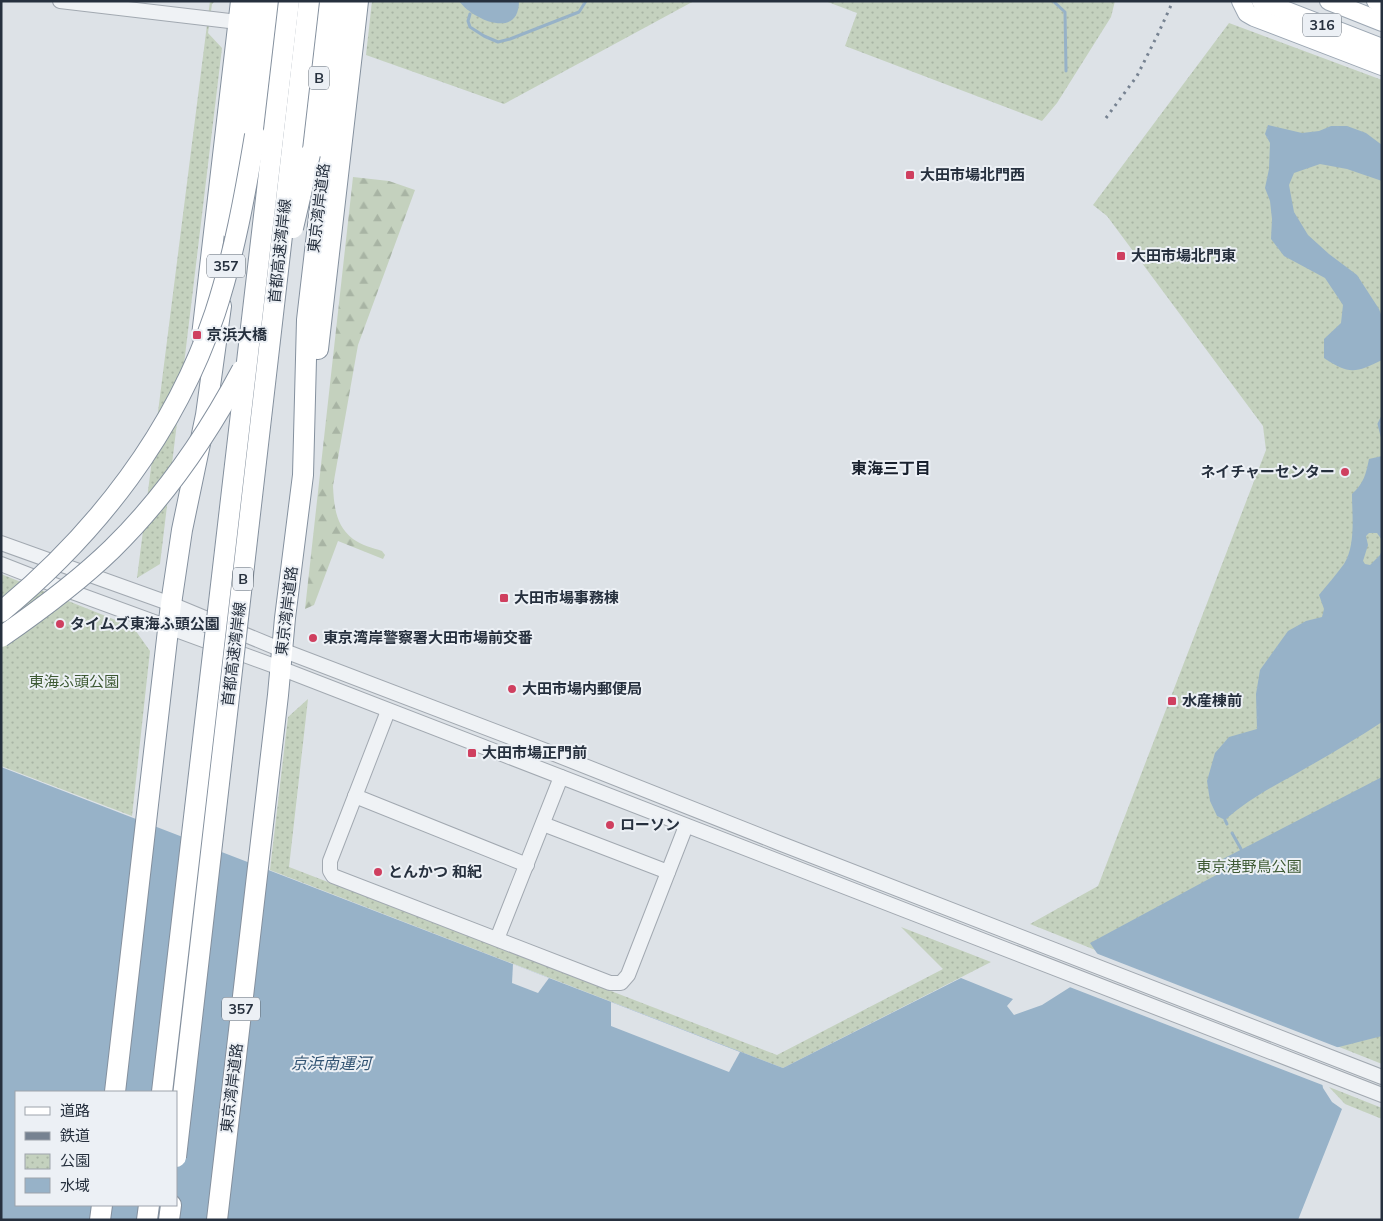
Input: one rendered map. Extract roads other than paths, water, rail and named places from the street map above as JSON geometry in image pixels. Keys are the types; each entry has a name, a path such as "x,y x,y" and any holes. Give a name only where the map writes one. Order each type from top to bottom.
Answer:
{"highway":[{"name":"357","path":"114,1091 168,627 182,530 240,1"},
{"name":"357","path":"182,530 206,415 218,333 255,1"},
{"path":"1,612 47,572 74,545 119,493 156,440 188,380 214,314 234,245 255,135 271,1"},
{"name":"首都高速湾岸線","path":"162,1091 289,1"},
{"name":"首都高速湾岸線","path":"178,1140 310,1"},
{"name":"B","path":"1,637 57,597 106,554 134,526 166,490 196,448 225,402 270,306 287,254 310,154 328,1"},
{"name":"東京湾岸道路","path":"217,1220 303,475 307,320 344,1"},
{"name":"357","path":"304,428 317,355 358,1"},
{"path":"100,1220 102,1206"},
{"path":"147,1220 149,1206"},
{"path":"169,1220 171,1206"}],"main road":[{"path":"1241,1 1247,13 1254,17 1382,66"},
{"name":"316","path":"1261,1 1382,48"},
{"name":"316","path":"1329,1 1382,22"},
{"path":"1376,1 1382,4"}],"street":[{"path":"60,1 238,22"},
{"path":"1,543 171,604 388,711 1382,1095"},
{"path":"1,564 168,627 281,659 578,763 1382,1077"},
{"path":"388,711 330,861 330,871 333,876 610,983 621,983 628,975 686,826"},
{"path":"497,939 561,778"},
{"path":"355,796 527,865"},
{"path":"543,824 668,872"}],"water":[{"path":"459,1 519,1 517,13 512,20 504,23 494,23 474,14"},
{"path":"1268,125 1302,133 1319,131 1331,126 1347,126 1366,133 1382,145 1382,181 1347,169 1320,164 1294,173 1289,185 1294,212 1308,235 1357,275 1379,309 1382,317 1382,360 1365,368 1346,370 1324,358 1324,339 1341,323 1343,305 1325,278 1284,256 1271,239 1272,219 1270,201 1265,188 1269,169 1270,143 1265,134"},
{"path":"1382,456 1382,540 1377,533 1369,533 1366,536 1368,545 1363,561 1365,564 1370,565 1380,555 1382,550 1382,722 1261,794 1225,820 1217,816 1210,801 1207,781 1215,753 1229,737 1257,729 1256,694 1260,670 1288,631 1306,621 1322,617 1324,609 1319,595 1344,564 1350,548 1352,539 1352,494 1364,478 1369,459"},
{"name":"京浜南運河","path":"1,767 783,1068 961,978 1013,999 1007,1006 1014,1015 1042,1005 1105,965 1090,943 1220,873 1215,863 1382,777 1382,1036 1327,1050 1319,1065 1323,1088 1332,1102 1342,1109 1298,1220 1,1220"}],"waterway":[{"path":"470,14 468,21 470,27 498,42 579,12 586,1"},
{"path":"1053,1 1065,12 1066,71"},
{"path":"1382,418 1379,424 1382,436"},
{"path":"1225,820 1227,824"},
{"path":"1232,833 1241,849"}],"railway":[{"path":"1106,118 1137,76 1173,1"}],"place":[{"name":"大田市場北門西","path":"910,175"},
{"name":"大田市場北門東","path":"1121,256"},
{"name":"京浜大橋","path":"197,335"},
{"name":"ネイチャーセンター","path":"1345,472"},
{"name":"大田市場事務棟","path":"504,598"},
{"name":"タイムズ東海ふ頭公園","path":"60,624"},
{"name":"東京湾岸警察署大田市場前交番","path":"313,638"},
{"name":"大田市場内郵便局","path":"512,689"},
{"name":"水産棟前","path":"1172,701"},
{"name":"大田市場正門前","path":"472,753"},
{"name":"ローソン","path":"610,825"},
{"name":"とんかつ 和紀","path":"378,872"}],"district":[{"name":"東海三丁目","path":"891,468"}],"park label":[{"name":"東海ふ頭公園","path":"74,682"},
{"name":"東京港野鳥公園","path":"1249,867"}]}
